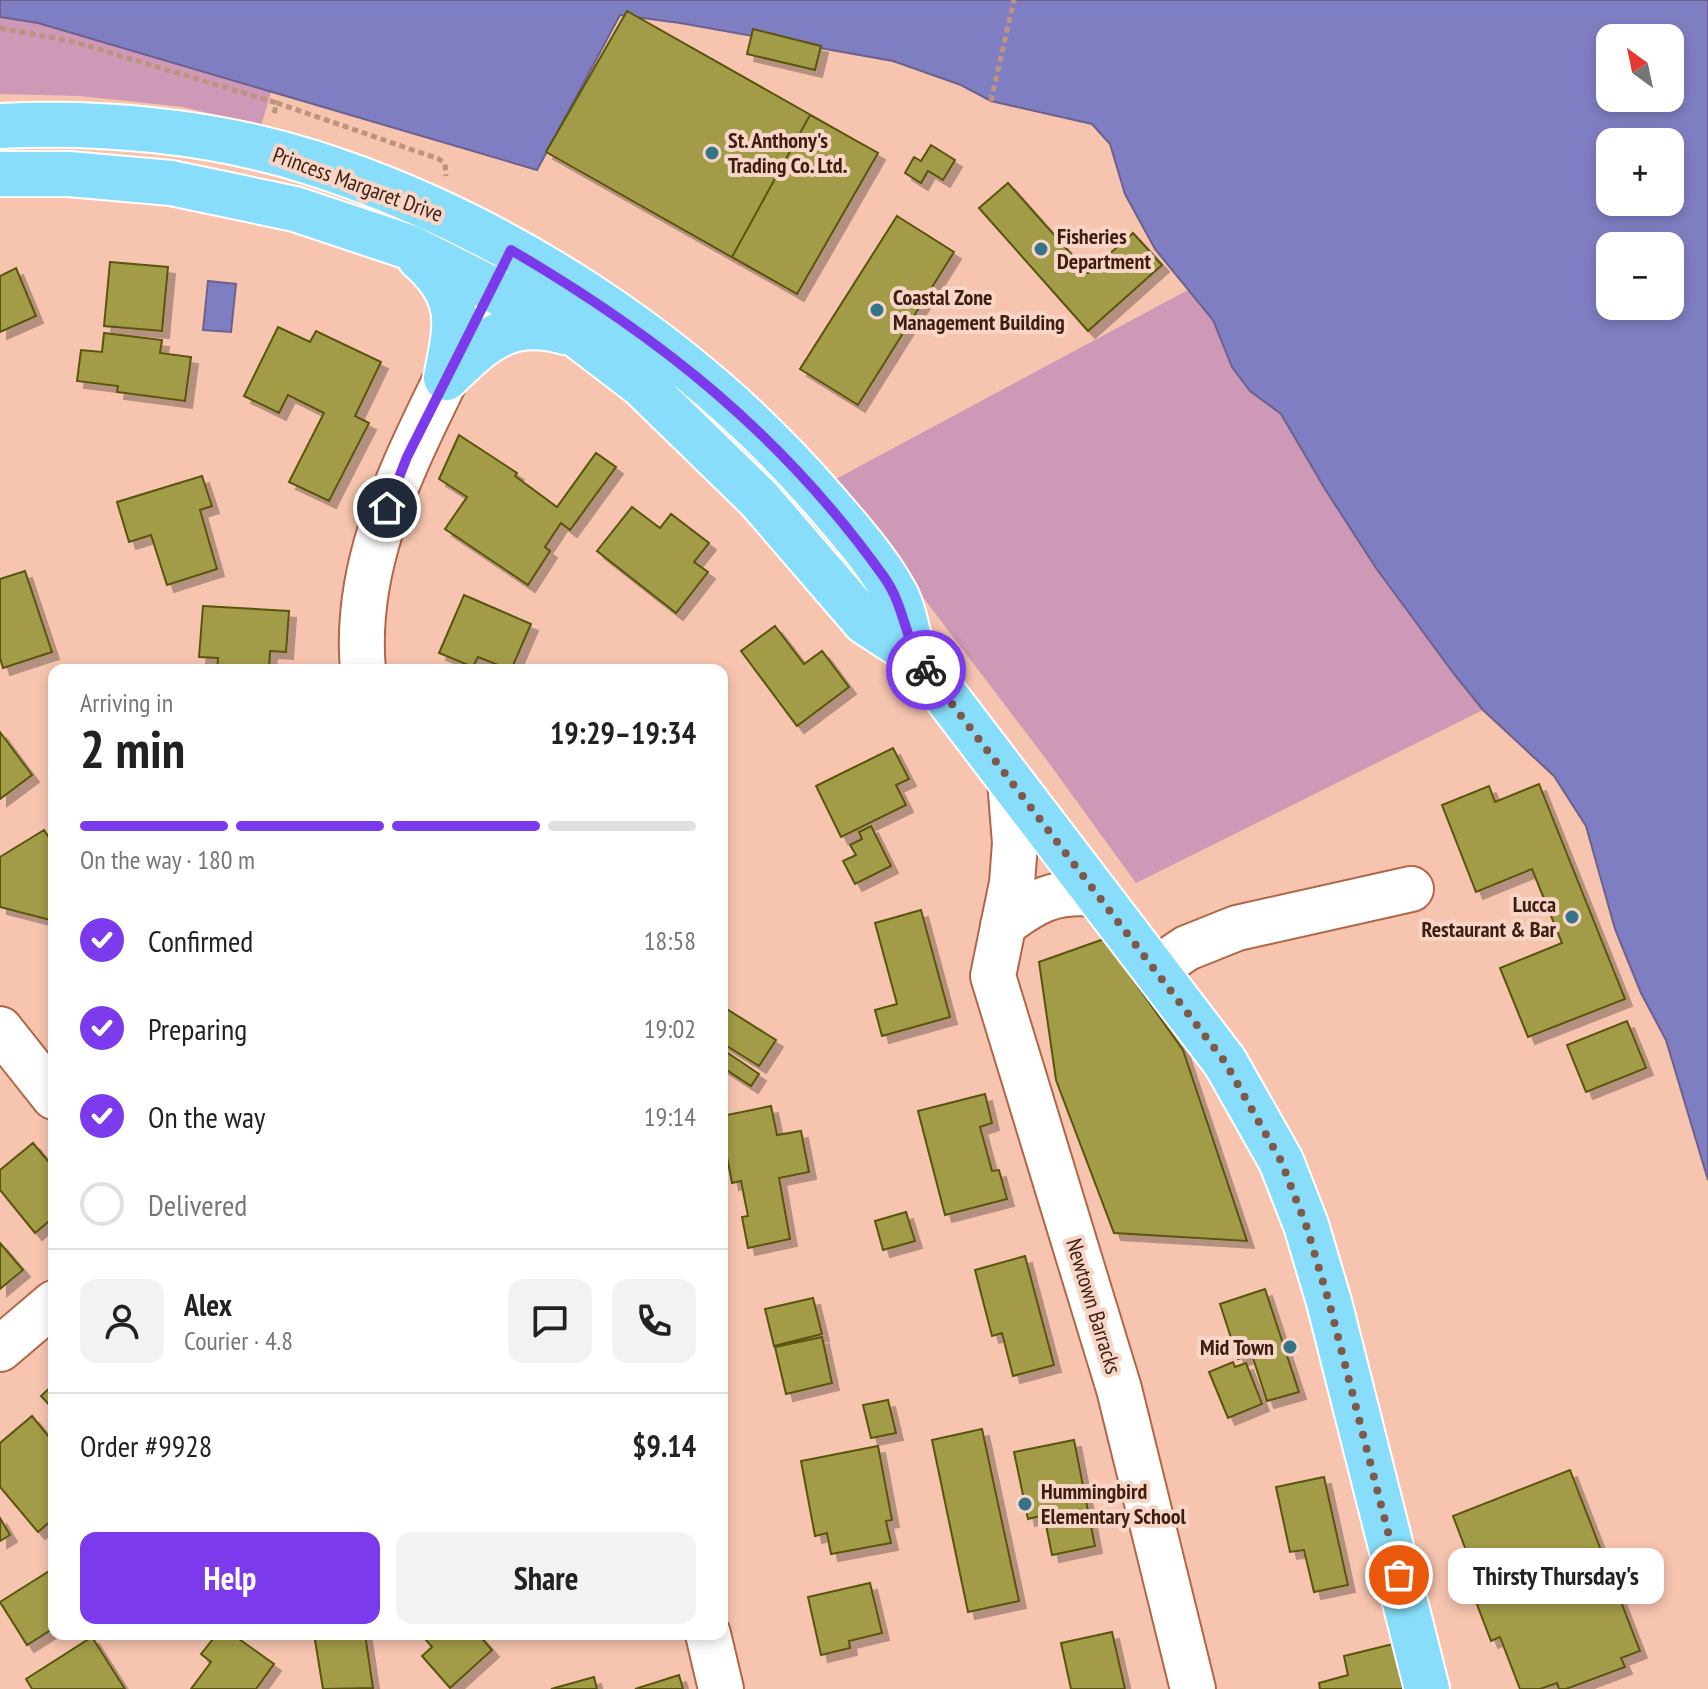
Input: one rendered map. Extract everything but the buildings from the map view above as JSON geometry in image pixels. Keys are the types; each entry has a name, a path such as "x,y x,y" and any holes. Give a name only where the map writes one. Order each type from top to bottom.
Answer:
{"main road":[{"name":"Princess Margaret Drive","path":"0,126 59,123 179,134 259,148 310,162 431,207 511,250 562,280 672,355 776,448 855,536 895,592 913,653"},
{"name":"Princess Margaret Drive","path":"0,174 69,174 185,185 295,209 409,247 491,288 578,336 642,385 759,499 865,622 913,653 1232,1075 1281,1161 1306,1225 1329,1302 1427,1689"},
{"path":"409,247 433,268 453,299 456,319 446,378"},
{"path":"446,378 489,339 509,330 540,327 578,336"}],"street":[{"path":"363,664 362,622 367,583 382,521 407,457 511,250"},
{"name":"Newtown Barracks","path":"1010,781 1015,843 1012,883 993,976 1119,1389 1193,1689"},
{"path":"1154,970 1187,948 1237,928 1411,889"},
{"path":"1003,925 1046,897 1071,892 1095,894"},
{"path":"0,1029 48,1089"},
{"path":"0,1349 48,1308"},
{"path":"709,1640 721,1689"}],"path":[{"path":"991,101 1014,0"},
{"path":"0,28 75,42 277,103"}],"shaded area":[{"path":"0,0 1708,0 1708,1180 1666,1040 1641,993 1615,929 1586,826 1554,776 1483,710 1454,674 1376,568 1281,414 1250,391 1232,367 1213,320 1155,249 1125,194 1110,144 1092,124 991,101 961,85 893,61 620,15 537,170 38,23 0,17"},
{"path":"0,17 38,23 271,92 261,126 183,107 80,96 0,94"},
{"path":"208,281 236,284 231,332 203,330"},
{"path":"1188,290 1213,320 1232,368 1250,391 1281,414 1325,489 1454,674 1483,710 1136,883 834,480"}],"way so far":[{"path":"926,670 1225,1062 1281,1161 1306,1225 1329,1302 1399,1575"}],"place":[{"name":"St. Anthony's Trading Co. Ltd.","path":"712,153"},
{"name":"Fisheries Department","path":"1041,249"},
{"name":"Coastal Zone Management Building","path":"877,310"},
{"name":"Lucca Restaurant & Bar","path":"1572,917"},
{"name":"Mid Town","path":"1290,1347"},
{"name":"Hummingbird Elementary School","path":"1025,1504"},
{"name":"Thirsty Thursday's","path":"1399,1575"}],"route":[{"path":"387,508 407,457 511,250 562,280 672,355 798,470 855,536 895,592 913,653 926,670"}]}
